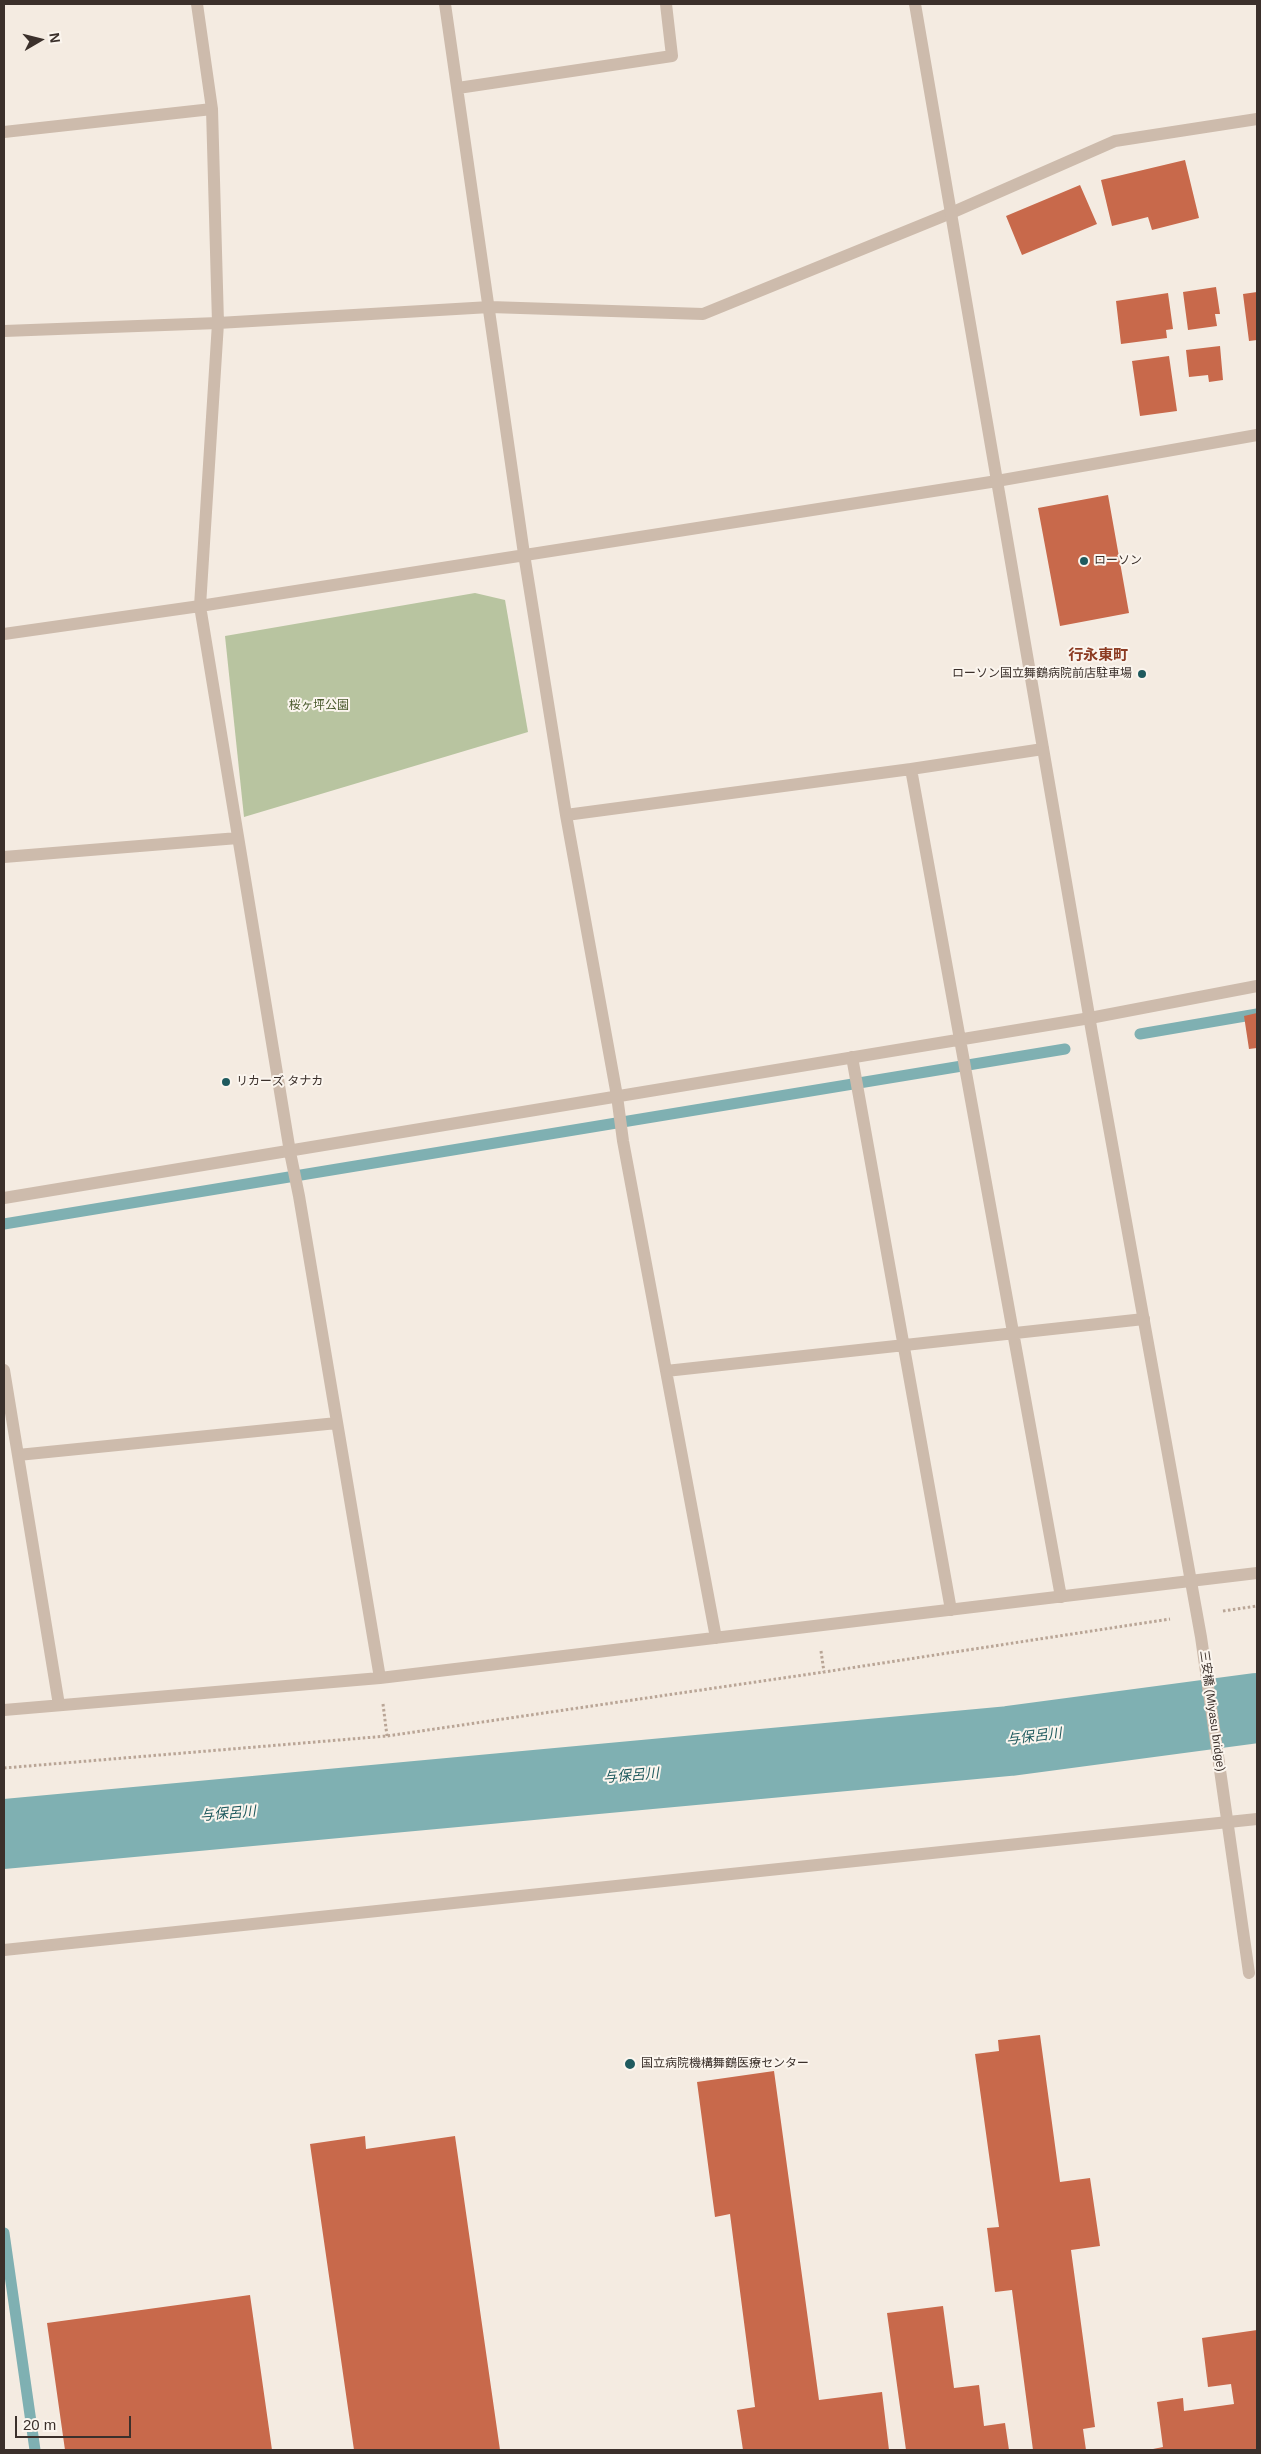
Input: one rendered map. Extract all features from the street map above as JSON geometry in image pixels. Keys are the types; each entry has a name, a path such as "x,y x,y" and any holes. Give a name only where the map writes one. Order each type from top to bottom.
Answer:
{"street":[{"path":"197,4 212,109 218,323 200,606 289,1151 299,1196 380,1678"},
{"path":"445,4 524,554 566,815 617,1099 622,1141 716,1638"},
{"path":"458,88 672,56 666,4"},
{"name":"三安橋 (Miyasu bridge)","path":"915,4 1090,1018 1201,1637 1249,1973"},
{"path":"4,132 212,109"},
{"path":"4,331 218,323 490,307 703,314 951,213 1115,141 1257,119"},
{"path":"4,634 200,606 997,481 1257,434"},
{"path":"566,815 911,770 1043,749"},
{"path":"911,770 1061,1597"},
{"path":"4,857 238,838"},
{"path":"4,1198 617,1099 852,1057 1090,1018 1257,986"},
{"path":"852,1057 950,1610"},
{"path":"666,1371 1144,1319"},
{"path":"4,1370 60,1705"},
{"path":"18,1455 337,1422"},
{"path":"4,1710 380,1678 1257,1573"},
{"path":"4,1950 1257,1819"}],"path":[{"path":"4,1768 387,1736 1257,1606"}],"green space":[{"name":"桜ヶ坪公園","path":"475,593 505,600 528,732 244,817 225,636"}],"building":[{"path":"1185,160 1199,218 1152,230 1148,217 1112,226 1101,180"},
{"path":"1080,185 1097,224 1022,255 1006,216"},
{"path":"1216,287 1220,314 1215,314 1217,326 1188,330 1183,292"},
{"path":"1257,292 1257,340 1249,341 1243,294"},
{"path":"1168,293 1173,329 1166,330 1167,338 1121,344 1116,301"},
{"path":"1220,346 1223,380 1209,382 1208,375 1189,377 1186,350"},
{"path":"1169,356 1177,411 1140,416 1132,361"},
{"name":"ローソン","path":"1108,495 1129,613 1060,626 1038,508"},
{"path":"1257,1013 1257,1048 1249,1049 1244,1016"},
{"path":"1040,2035 1060,2182 1090,2178 1100,2246 1071,2250 1095,2427 1083,2429 1086,2450 1033,2450 1012,2290 995,2292 987,2228 999,2227 975,2054 999,2051 998,2040"},
{"path":"774,2071 819,2400 882,2392 889,2450 743,2450 737,2410 755,2407 730,2214 715,2217 697,2082"},
{"path":"365,2136 366,2149 455,2136 500,2450 354,2450 310,2144"},
{"path":"250,2295 272,2450 65,2450 47,2323"},
{"path":"943,2306 954,2388 979,2385 984,2426 1005,2423 1009,2450 906,2450 887,2313"},
{"path":"1257,2330 1257,2450 1148,2450 1163,2447 1157,2402 1183,2398 1184,2411 1234,2404 1231,2384 1208,2387 1202,2338"}],"waterway":[{"path":"1140,1034 1257,1014"},
{"path":"4,1224 1065,1049"},
{"name":"与保呂川","path":"4,1834 1009,1741 1257,1708"},
{"path":"4,2233 35,2450"}],"place":[{"name":"ローソン","path":"1084,561"},
{"name":"ローソン国立舞鶴病院前店駐車場","path":"1142,674"},
{"name":"リカーズ タナカ","path":"226,1082"},
{"name":"国立病院機構舞鶴医療センター","path":"630,2064"}],"district":[{"name":"行永東町","path":"1098,656"}]}
